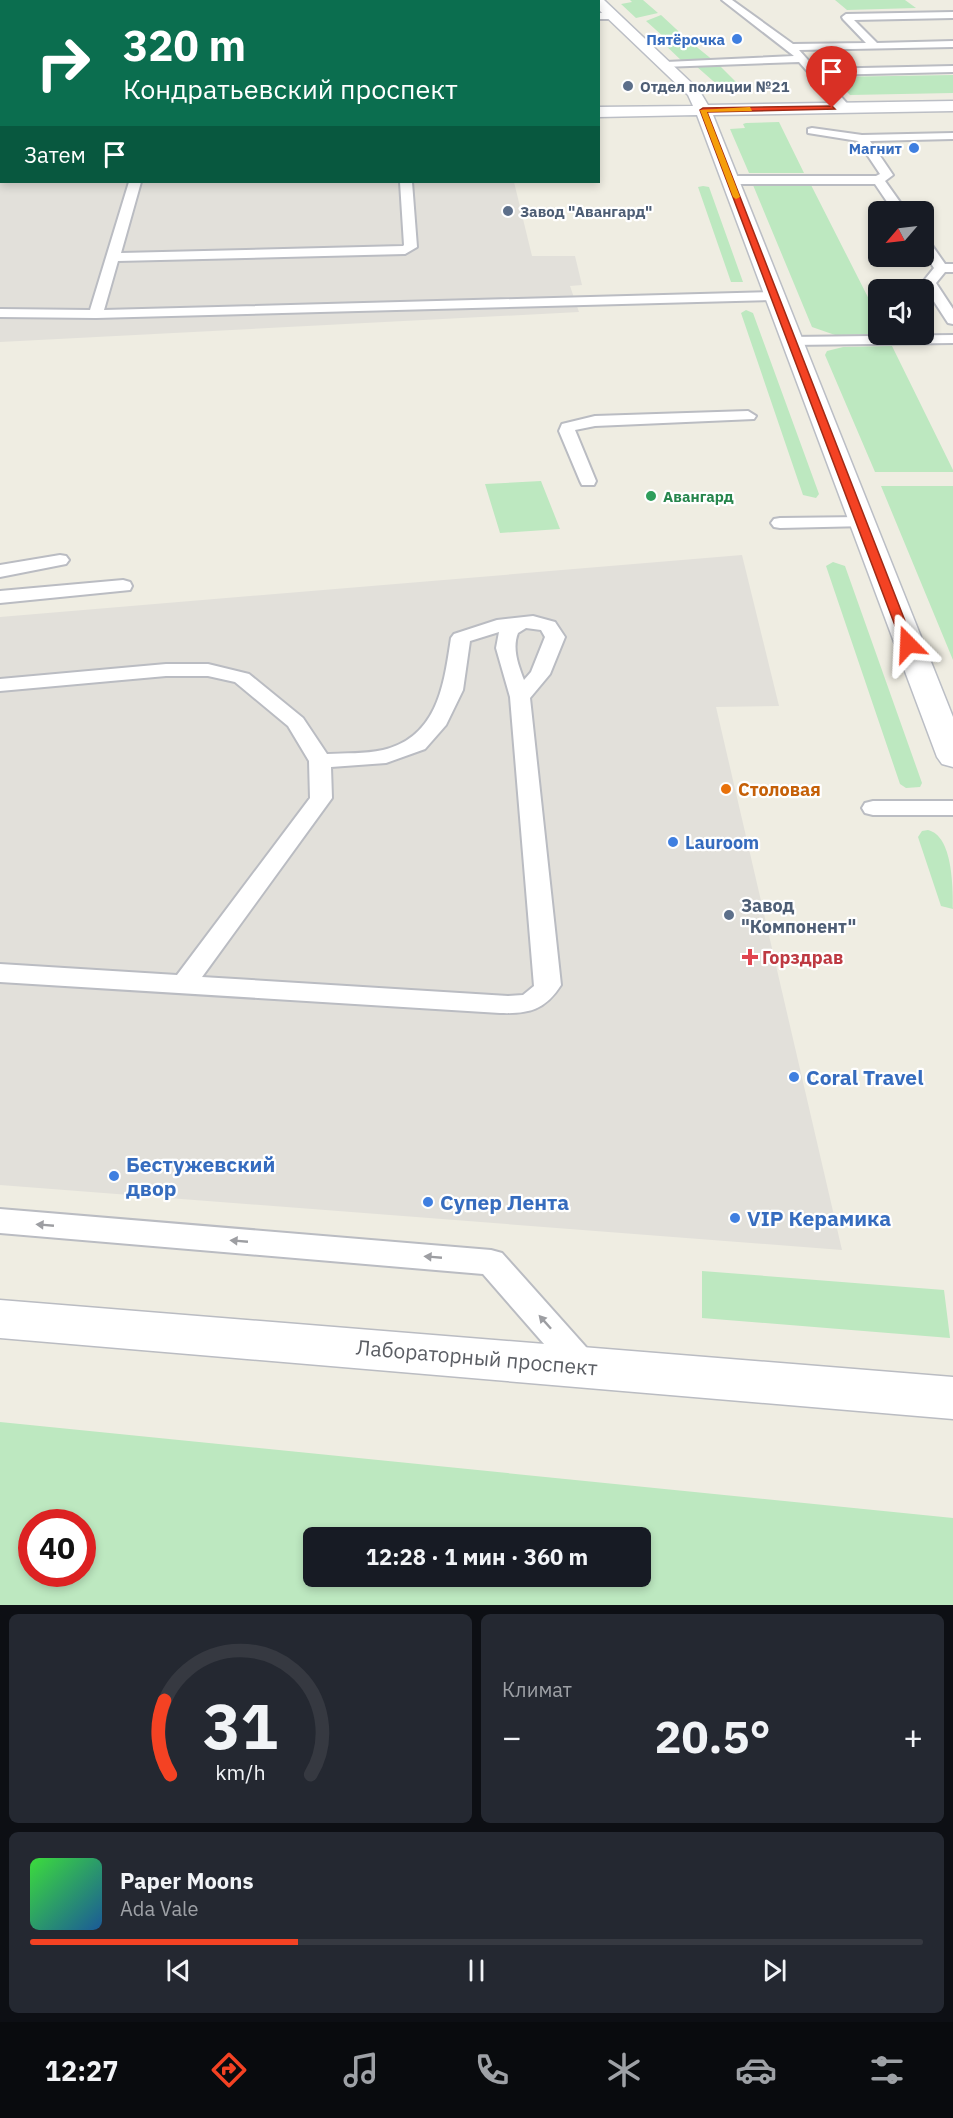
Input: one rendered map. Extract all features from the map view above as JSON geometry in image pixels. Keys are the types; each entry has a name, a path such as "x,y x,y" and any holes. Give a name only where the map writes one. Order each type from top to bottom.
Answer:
{"street":[{"path":"600,3 694,93 703,110 861,522 942,705 953,757"},
{"path":"600,112 953,106"},
{"name":"Лабораторный проспект","path":"0,1319 953,1398"}],"lane":[{"path":"726,0 791,47 846,108"},
{"path":"874,45 846,17 953,15"},
{"path":"600,16 614,16"},
{"path":"791,47 953,44"},
{"path":"666,65 801,59"},
{"path":"814,72 953,69"},
{"path":"812,131 862,138 953,136"},
{"path":"730,180 878,180 886,175 862,138"},
{"path":"878,180 893,201"},
{"path":"96,314 135,183"},
{"path":"112,257 405,250 411,247 406,183"},
{"path":"934,254 947,268 929,283 953,320"},
{"path":"0,313 96,314 774,296"},
{"path":"791,341 953,339"},
{"path":"588,481 567,431 568,427 574,424 595,421 748,416"},
{"path":"780,523 861,522"},
{"path":"0,571 60,560"},
{"path":"0,597 123,586"},
{"path":"320,762 386,756 417,744 435,725 453,690 460,638 497,626 540,622 549,625 555,631 555,637 540,674 520,697"},
{"path":"0,973 503,1004 532,1002 543,995 548,985 520,697 510,674 506,637 509,630 516,625"},
{"path":"0,685 166,670 208,670 242,678 296,722 320,762 321,798 183,984"},
{"path":"873,808 953,808"},
{"path":"0,1221 491,1262 583,1366"}],"shaded area":[{"path":"0,183 514,183 532,256 575,256 582,285 570,286 579,312 0,342"},
{"path":"742,555 779,706 716,707 842,1250 0,1185 0,617"}],"green space":[{"path":"630,0 643,0 658,13 636,18 621,4 632,2"},
{"path":"835,0 905,0 916,8 847,10"},
{"path":"661,15 689,41 665,38 646,21"},
{"path":"661,41 693,44 714,61 684,63"},
{"path":"719,65 741,87 721,88 696,66"},
{"path":"953,75 953,93 850,95 832,77"},
{"path":"779,122 804,173 749,173 730,129 745,128 743,124 746,123"},
{"path":"753,185 811,185 868,297 868,334 835,335 812,327"},
{"path":"698,187 709,187 743,282 731,282"},
{"path":"746,310 753,313 819,494 816,498 803,495 741,313"},
{"path":"892,346 953,472 875,472 825,355 827,351 843,347"},
{"path":"541,481 560,529 500,533 485,484"},
{"path":"881,486 953,486 953,660"},
{"path":"833,562 845,566 922,783 920,787 906,788 900,784 826,566"},
{"path":"928,830 936,834 947,852 952,876 953,909 941,906 918,837 922,831"},
{"path":"702,1271 944,1290 950,1338 702,1318"},
{"path":"0,1422 953,1518 953,1605 0,1605"}],"slow traffic":[{"path":"736,197 703,110 750,109"}],"place":[{"name":"Пятёрочка","path":"737,39"},
{"name":"Отдел полиции №21","path":"628,86"},
{"name":"Магнит","path":"914,148"},
{"name":"Завод \"Авангард\"","path":"508,211"},
{"name":"Авангард","path":"651,496"},
{"name":"Столовая","path":"726,789"},
{"name":"Lauroom","path":"673,842"},
{"name":"Завод \"Компонент\"","path":"729,915"},
{"name":"Горздрав","path":"750,957"},
{"name":"Coral Travel","path":"794,1077"},
{"name":"Бестужевский двор","path":"114,1176"},
{"name":"Супер Лента","path":"428,1202"},
{"name":"VIP Керамика","path":"735,1218"}],"route":[{"path":"832,108 703,110 908,644"}]}
